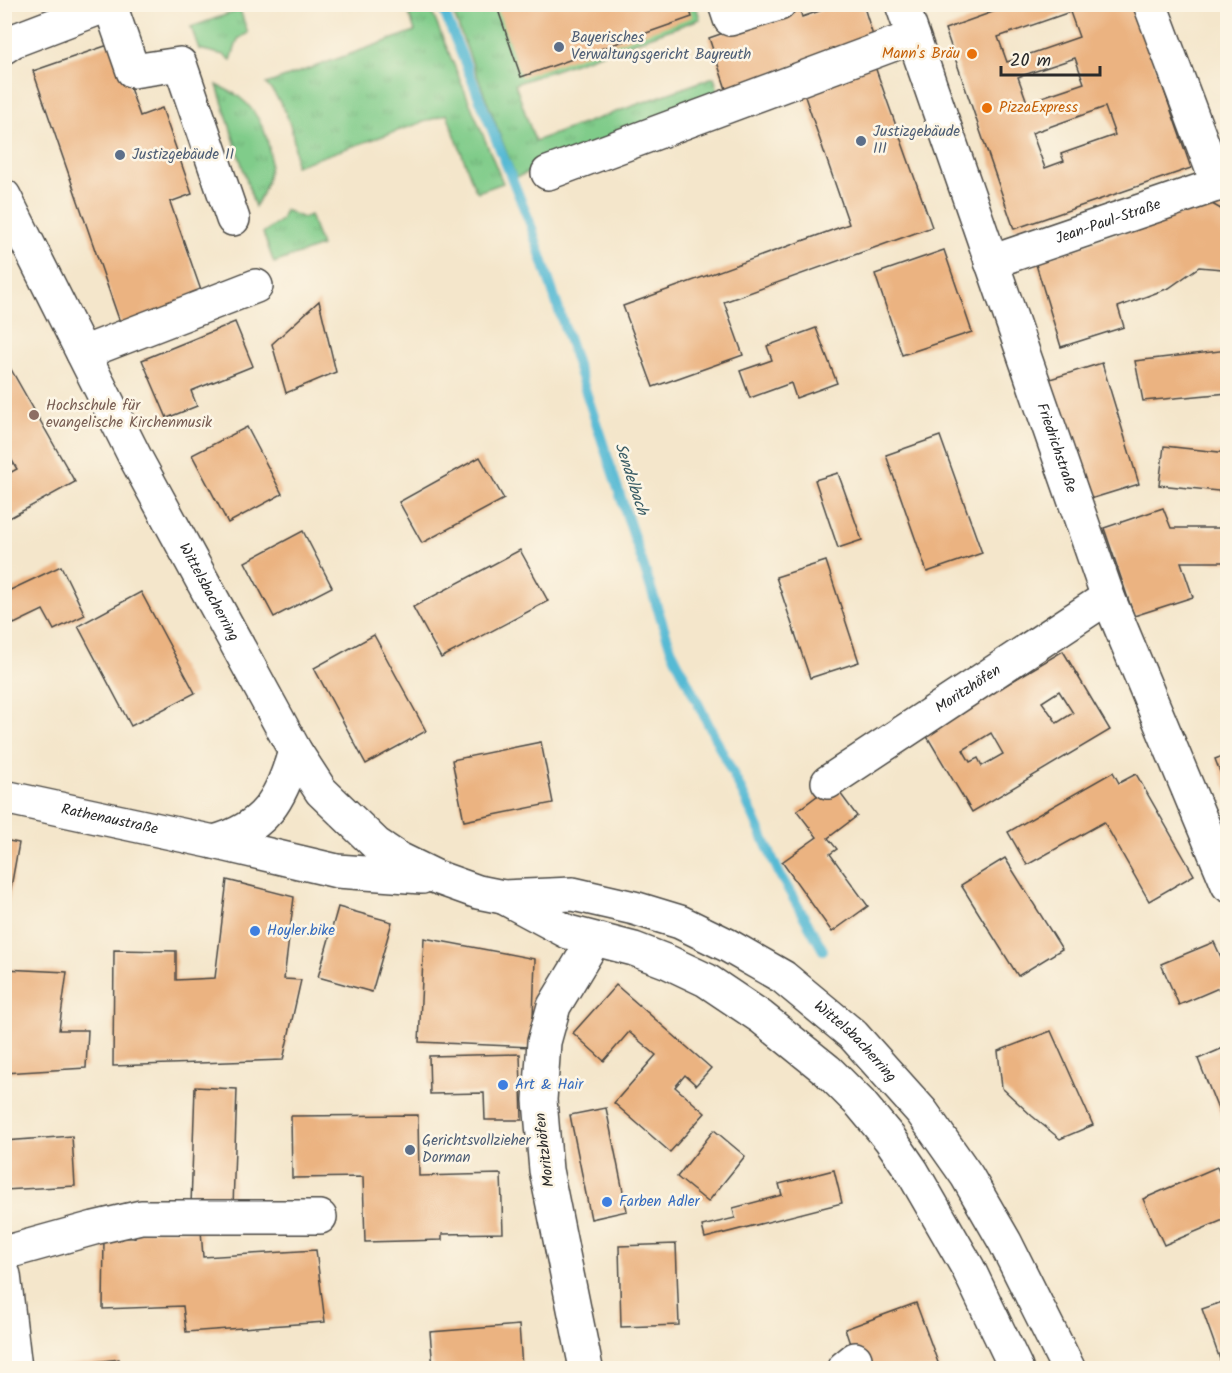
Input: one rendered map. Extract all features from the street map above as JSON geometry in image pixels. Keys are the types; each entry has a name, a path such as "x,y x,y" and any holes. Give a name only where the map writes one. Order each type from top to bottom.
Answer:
{"main road":[{"path":"725,4 730,19 779,4"},
{"name":"Friedrichstraße","path":"902,4 1108,597 1227,885"},
{"path":"1150,4 1223,183"},
{"path":"4,47 13,41 110,5 133,71 180,64 233,219"},
{"path":"548,173 913,37"},
{"name":"Jean-Paul-Straße","path":"991,262 1223,183"},
{"name":"Wittelsbacherring","path":"4,196 135,457 295,751 321,791 376,844 397,858 436,878 478,892 503,897 573,894 634,908 680,922 727,945 783,977 853,1035 922,1112 961,1167 1005,1242 1068,1368"},
{"path":"83,353 256,286"},
{"name":"Moritzhöfen","path":"828,782 1108,597"},
{"path":"214,842 234,836 249,828 263,816 279,795 295,751"},
{"name":"Rathenaustraße","path":"4,796 337,871 436,878"},
{"name":"Wittelsbacherring","path":"503,897 568,932 634,949 706,980 761,1017 827,1070 860,1102 890,1139 932,1203 968,1268 1016,1368"},
{"name":"Moritzhöfen","path":"586,1368 546,1170 540,1100 544,1042 554,1006 594,940"},
{"path":"4,1253 141,1217 320,1217"},
{"path":"4,1275 15,1368"}],"green space":[{"path":"406,5 429,5 503,183 478,192 475,189 447,114 295,166 294,143 289,122 280,101 266,84 415,31"},
{"path":"450,5 696,5 700,19 515,84 535,141 714,77 722,104 516,177"},
{"path":"240,10 248,33 238,39 231,60 224,55 199,49 191,27"},
{"path":"217,85 246,103 265,132 270,166 266,185 255,207"},
{"path":"285,210 303,218 310,215 321,246 274,263 263,233 281,220"}],"building":[{"name":"Bayerisches Verwaltungsgericht Bayreuth","path":"496,4 688,4 692,17 521,77"},
{"name":"Bayerisches Verwaltungsgericht Bayreuth","path":"840,4 863,4 874,39 726,89 709,38 799,7 802,17"},
{"path":"1015,4 1134,4 1191,168 1014,229 945,29","holes":["1070,12 1079,37 1007,62 998,37","1075,58 1084,83 1027,102 1018,77","1105,107 1115,135 1061,154 1064,161 1045,168 1032,133"]},
{"name":"Justizgebäude II","path":"114,43 140,116 162,108 192,194 170,202 204,299 122,328 33,71"},
{"path":"873,61 932,227 724,302 743,355 653,387 623,306 849,224 801,85"},
{"path":"1212,204 1228,213 1228,261 1222,269 1199,267 1169,288 1118,307 1124,327 1061,347 1035,261"},
{"path":"944,250 972,332 902,355 875,274"},
{"path":"319,301 336,372 286,393 272,344"},
{"path":"235,322 253,366 191,391 197,406 167,418 142,360"},
{"path":"816,328 837,383 796,398 791,383 750,398 740,371 772,360 767,346"},
{"path":"1228,350 1228,393 1143,401 1135,361"},
{"path":"4,357 75,482 4,521 4,476 17,469 4,447"},
{"path":"1102,363 1139,484 1087,500 1050,379"},
{"path":"247,427 282,494 228,523 192,455"},
{"path":"940,436 982,553 927,572 886,455"},
{"path":"1164,446 1228,453 1228,492 1159,485"},
{"path":"480,457 504,499 422,543 399,502"},
{"path":"838,473 862,540 838,548 815,480"},
{"path":"1163,508 1171,528 1228,528 1228,562 1181,562 1193,597 1134,616 1104,528"},
{"path":"303,531 332,587 274,617 245,562"},
{"path":"520,550 548,601 441,658 413,607"},
{"path":"826,561 859,662 810,678 776,577"},
{"path":"61,566 85,615 54,630 43,610 14,624 4,604 4,593"},
{"path":"141,592 195,693 131,726 78,626"},
{"path":"374,635 426,731 366,764 314,668"},
{"path":"1063,651 1110,730 972,812 925,733","holes":["1059,691 1073,713 1057,723 1042,702","991,733 1003,754 982,766 978,758 970,762 963,750"]},
{"path":"541,742 553,803 464,821 452,760"},
{"path":"1228,754 1228,790 1227,790 1215,759"},
{"path":"1113,772 1119,783 1136,774 1194,875 1149,901 1104,822 1027,865 1008,832"},
{"path":"841,778 840,793 857,816 828,838 837,849 830,854 868,906 832,932 782,862 817,837 797,811"},
{"path":"4,840 19,843 6,915 4,915"},
{"path":"1005,858 1062,949 1018,976 961,885"},
{"path":"227,880 294,897 284,979 301,980 283,1060 113,1066 114,950 176,951 176,980 215,978"},
{"path":"338,907 392,922 372,992 318,977"},
{"path":"424,938 535,959 532,1047 419,1042"},
{"path":"1214,942 1228,972 1228,984 1179,1005 1161,964"},
{"path":"4,969 67,972 59,1030 88,1030 86,1068 4,1073"},
{"path":"616,985 711,1068 696,1085 685,1075 675,1087 705,1113 670,1152 614,1103 656,1055 629,1032 604,1061 573,1033"},
{"path":"1051,1031 1093,1125 1060,1139 1002,1088 998,1051"},
{"path":"1228,1046 1228,1132 1227,1132 1198,1059"},
{"path":"520,1054 522,1120 485,1120 484,1093 430,1094 429,1056"},
{"path":"195,1087 237,1089 233,1207 191,1205"},
{"path":"606,1108 627,1211 591,1219 570,1115"},
{"path":"418,1115 419,1176 501,1174 503,1233 442,1234 442,1240 365,1242 363,1177 292,1178 291,1116"},
{"path":"714,1130 745,1156 708,1202 677,1177"},
{"path":"72,1136 75,1186 4,1190 4,1141"},
{"path":"1217,1167 1228,1192 1228,1218 1164,1245 1143,1199"},
{"path":"834,1170 842,1203 705,1238 702,1226 735,1218 733,1208 782,1195 779,1184"},
{"path":"201,1230 203,1257 316,1250 325,1322 186,1332 183,1306 103,1309 104,1237 135,1238 135,1231"},
{"path":"676,1244 679,1325 621,1327 619,1246"},
{"path":"1228,1300 1228,1366 1223,1368 1202,1309"},
{"path":"916,1303 940,1368 858,1368 845,1329"},
{"path":"519,1325 522,1368 433,1368 430,1332"},
{"path":"119,1359 120,1368 60,1368 60,1366"}],"waterway":[{"name":"Sendelbach","path":"441,4 530,223 671,649 745,798 780,875 823,950"}],"place":[{"name":"Bayerisches Verwaltungsgericht Bayreuth","path":"559,47"},
{"name":"Mann's Bräu","path":"972,54"},
{"name":"PizzaExpress","path":"987,108"},
{"name":"Justizgebäude III","path":"861,141"},
{"name":"Justizgebäude II","path":"120,155"},
{"name":"Hochschule für evangelische Kirchenmusik","path":"34,415"},
{"name":"Hoyler.bike","path":"255,931"},
{"name":"Art & Hair","path":"503,1085"},
{"name":"Gerichtsvollzieher Dorman","path":"410,1150"},
{"name":"Farben Adler","path":"607,1202"}]}
